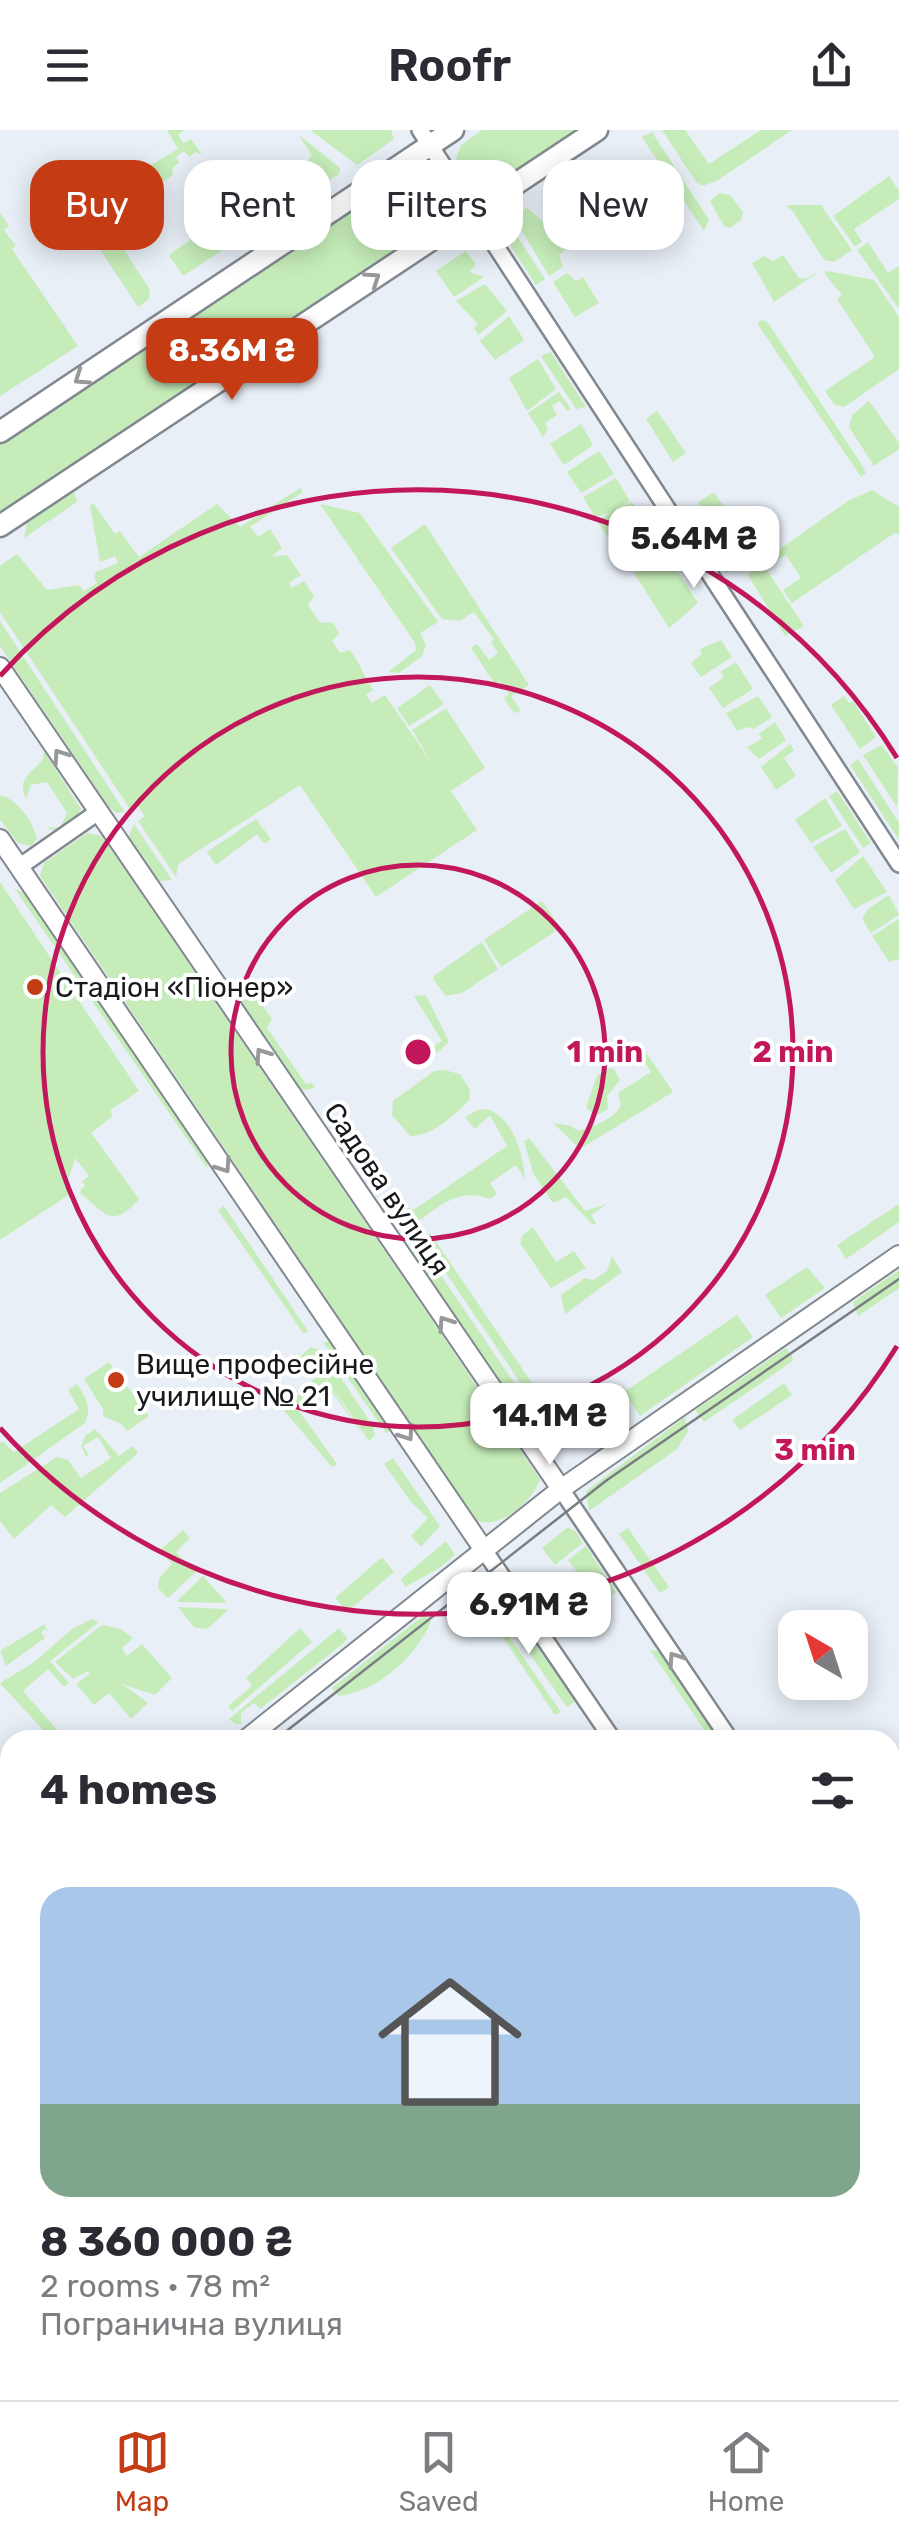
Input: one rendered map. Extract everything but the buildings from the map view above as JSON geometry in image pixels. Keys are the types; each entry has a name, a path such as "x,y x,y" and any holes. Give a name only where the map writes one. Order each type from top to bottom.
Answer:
{"main road":[{"path":"0,432 425,138 453,130"},
{"path":"523,179 597,130"},
{"path":"0,526 417,250"}],"street":[{"path":"425,138 440,160"},
{"path":"499,250 899,864"},
{"name":"Садова вулиця","path":"0,668 723,1730"},
{"path":"19,866 98,812"},
{"path":"0,838 605,1730"},
{"path":"257,1730 561,1489 899,1256"}],"green space":[{"path":"167,130 185,130 178,134 183,143 191,139 202,155 196,152 189,157 184,151 176,157 179,163 172,168 173,175 164,181 164,160 160,160 178,149"},
{"path":"310,130 391,130 394,139 364,160 351,161"},
{"path":"482,130 580,130 523,168 523,160 457,160 461,145"},
{"path":"662,130 685,130 709,164 761,130 792,130 703,186"},
{"path":"652,132 670,160 657,160 642,137"},
{"path":"299,135 330,160 307,160 312,156"},
{"path":"331,161 340,168 331,179"},
{"path":"889,176 899,191 899,199 854,229 862,242 855,247 833,216"},
{"path":"684,181 709,220 704,231 684,201"},
{"path":"719,193 730,195 743,212 741,220 730,228 724,226 710,201"},
{"path":"821,205 852,250 834,262 824,260 792,210 785,206"},
{"path":"527,208 543,221 543,250 565,250 559,255 563,267 549,276 523,233 523,211"},
{"path":"351,211 351,250 394,250 0,513 0,445 293,250 331,250 331,225"},
{"path":"0,213 9,226 4,230 16,246 12,249 78,346 0,396"},
{"path":"868,242 888,273 899,266 899,309 857,250"},
{"path":"184,244 184,250 223,250 183,276 169,255"},
{"path":"523,245 545,279 536,285 513,250 523,250"},
{"path":"124,250 150,290 149,299 138,307 101,251"},
{"path":"466,251 476,264 470,272 484,277 454,297 436,271"},
{"path":"783,255 799,278 805,279 823,269 774,302 752,263 764,256 773,261"},
{"path":"567,273 576,281 583,277 599,303 575,317 553,282"},
{"path":"824,273 874,280 899,317 899,369 844,407 834,404 825,391 875,357 837,299 842,295"},
{"path":"485,284 507,311 478,335 474,328 478,324 456,301"},
{"path":"509,316 524,340 495,360 480,341"},
{"path":"757,323 768,323 860,462 866,473 861,477"},
{"path":"551,352 586,407 576,409 541,356"},
{"path":"538,359 556,389 527,411 509,378"},
{"path":"559,392 571,409 567,411 560,401 552,406 557,415 545,423 548,429 543,437 528,413"},
{"path":"869,401 899,443 899,449 874,466 849,427 852,415"},
{"path":"657,411 686,453 673,462 646,419"},
{"path":"581,424 593,445 564,465 550,444"},
{"path":"599,451 614,474 581,493 567,472"},
{"path":"616,478 630,501 612,512 632,502 647,525 635,533 627,524 608,537 597,521 611,513 595,517 583,497"},
{"path":"300,488 303,492 250,527 258,537 270,529 282,548 271,557 287,555 301,575 289,583 292,588 304,581 314,596 308,605 320,623 332,622 339,633 332,641 340,653 350,650 373,690 366,695 372,703 385,695 433,765 412,730 446,708 485,768 451,791 477,830 376,897 300,785 178,864 176,877 138,821 145,816 137,805 130,809 0,612 0,566 17,554 47,590 79,585 84,591 97,583 96,572 118,563 115,556 100,562 90,506 93,503 115,534 120,531 139,557 217,504 240,527"},
{"path":"872,490 899,507 899,536 896,532 792,603 783,590 801,578 786,555 774,562 770,556 848,501"},
{"path":"74,492 77,502 24,538 27,521"},
{"path":"714,492 756,554 740,563 698,502"},
{"path":"320,504 360,513 438,622 420,633 426,645 422,656 399,673 388,672 416,650 415,643"},
{"path":"692,507 736,569 726,573 722,570 686,514"},
{"path":"425,524 529,685 511,696 521,711 514,713 504,698 509,694 500,682 495,684 471,648 477,644 489,660 498,653 491,642 494,640 474,612 459,621 442,619 391,548"},
{"path":"669,559 698,603 669,628 634,573 644,566 654,569"},
{"path":"762,563 804,626 785,636 748,575"},
{"path":"0,621 125,812 116,813 108,806 0,646"},
{"path":"721,640 732,657 701,677 691,663 702,654 700,649"},
{"path":"736,662 753,689 723,708 709,688 724,677 720,672"},
{"path":"430,685 444,704 409,726 397,708"},
{"path":"758,696 772,717 754,729 737,731 726,713"},
{"path":"844,696 849,703 853,701 876,737 860,749 831,705"},
{"path":"775,722 786,740 759,759 747,747 762,739 759,734"},
{"path":"790,744 794,750 784,758 796,776 776,790 761,767"},
{"path":"882,745 898,768 897,807 863,755"},
{"path":"44,751 81,809 75,820 59,832 45,827 60,828 67,813 47,782 31,785 26,799 23,792 24,781 43,759"},
{"path":"858,759 899,823 899,840 850,765"},
{"path":"837,791 871,843 863,848 829,796"},
{"path":"0,795 13,801 28,818 37,839 31,846 18,843 0,820"},
{"path":"825,798 842,826 811,843 795,820"},
{"path":"256,819 271,839 264,844 257,834 216,865 207,852"},
{"path":"134,824 172,880 159,881 129,837"},
{"path":"845,829 860,852 831,873 813,847"},
{"path":"87,833 102,836 540,1479 531,1496 514,1512 494,1522 476,1520 40,876 44,863"},
{"path":"863,856 887,892 854,909 835,880"},
{"name":"Стадіон «Піонер»","path":"0,882 139,1091 110,1110 113,1116 91,1133 139,1199 122,1214 103,1212 81,1194 85,1186 82,1181 89,1176 75,1158 66,1187 70,1194 0,1240"},
{"path":"15,889 25,893 34,906 208,1162 207,1168"},
{"path":"889,895 899,915 871,933 862,919 868,909"},
{"path":"542,901 558,924 554,927 556,931 501,967 484,940"},
{"path":"899,919 899,959 889,962 872,936"},
{"path":"482,942 498,969 462,993 446,996 433,979 435,975"},
{"path":"247,983 272,1019 267,1028 306,1084 312,1083 315,1088 301,1091 235,991"},
{"path":"426,995 449,1042 437,1053 433,1048 423,1055 426,1061 417,1067 412,1061 442,1041 414,996"},
{"path":"639,1042 673,1092 580,1149 553,1123 578,1131 612,1116 621,1106 618,1093 651,1072 634,1046"},
{"path":"614,1069 620,1080 607,1096 608,1109 597,1115 587,1109 587,1104 597,1076"},
{"path":"434,1071 460,1074 470,1090 469,1100 434,1129 410,1136 392,1115 393,1101"},
{"path":"487,1109 510,1129 519,1148 525,1179 516,1165 490,1183 497,1194 490,1199 459,1197 415,1224 400,1206 405,1202 415,1209 507,1146 490,1115 475,1129 465,1117"},
{"path":"529,1138 585,1211 607,1204 591,1215 596,1223 593,1225 566,1197 553,1203 533,1173 524,1141"},
{"path":"899,1204 899,1222 846,1259 837,1245"},
{"path":"224,1206 308,1331 304,1334 218,1210"},
{"path":"533,1227 556,1262 574,1251 586,1268 551,1288 520,1243"},
{"path":"430,1233 553,1414 545,1419 423,1239"},
{"path":"416,1239 532,1409 522,1415 411,1252"},
{"path":"612,1256 622,1272 565,1314 561,1295 585,1278 593,1280 607,1271"},
{"path":"807,1267 825,1288 781,1318 765,1295"},
{"path":"899,1270 899,1288 858,1316 853,1302"},
{"path":"737,1315 753,1337 640,1416 624,1392"},
{"path":"323,1342 331,1342 392,1430 386,1433"},
{"path":"311,1347 323,1351 373,1426 375,1435 369,1441 315,1363 368,1443 327,1385 319,1388 296,1407 337,1464 332,1467 281,1407 319,1376 310,1363 299,1369 294,1362"},
{"path":"786,1348 793,1361 704,1422 695,1410"},
{"path":"109,1362 149,1416 127,1431 103,1416 103,1409 84,1379"},
{"path":"784,1383 792,1395 740,1430 732,1420"},
{"path":"77,1384 87,1403 85,1423 0,1483 0,1443 14,1452 79,1409 68,1390"},
{"path":"685,1417 688,1431 677,1449 589,1511 586,1491"},
{"path":"95,1429 119,1456 133,1446 138,1453 65,1517 51,1505 14,1539 0,1521 0,1493 57,1457 68,1460 81,1478 111,1458 98,1437 83,1446 89,1455 86,1456 81,1446 86,1435"},
{"path":"393,1458 440,1526 421,1547 411,1536 428,1518 384,1464"},
{"path":"568,1527 583,1543 555,1565 542,1548"},
{"path":"628,1528 669,1587 660,1593 619,1534"},
{"path":"183,1530 190,1538 176,1552 192,1568 196,1565 199,1569 168,1598 158,1588 159,1578 172,1564 160,1550"},
{"path":"446,1541 455,1555 405,1587 401,1579"},
{"path":"586,1546 616,1592 613,1595 608,1590 598,1597 595,1593 589,1597 580,1586 585,1582 568,1560"},
{"path":"382,1557 394,1572 347,1612 335,1598"},
{"path":"203,1576 227,1603 178,1602"},
{"path":"548,1576 556,1588 553,1591 569,1609 564,1612 570,1621 554,1634 527,1593"},
{"path":"509,1605 575,1702 567,1707 502,1615"},
{"path":"178,1607 227,1611 207,1629 194,1627"},
{"path":"425,1614 431,1622 424,1635 394,1670 354,1693 339,1696 332,1688"},
{"path":"495,1616 561,1712 555,1715 494,1624"},
{"path":"91,1619 99,1622 50,1661 69,1683 64,1687 48,1669 23,1691 57,1730 43,1730 0,1683 33,1663 72,1629"},
{"path":"51,1620 44,1625 50,1633 45,1629 41,1632 45,1638 6,1666 0,1651"},
{"path":"102,1625 121,1629 133,1638 122,1648 127,1656 142,1644 172,1678 155,1695 122,1684 148,1703 131,1719 109,1693 94,1705 76,1684 90,1674 88,1671 73,1679 55,1662"},
{"path":"300,1628 312,1642 232,1711 228,1706 252,1686 246,1678"},
{"path":"339,1628 347,1638 344,1643 260,1709 254,1703 241,1713 241,1724 229,1719"},
{"path":"650,1650 659,1651 712,1730 704,1730"}],"tram line":[{"path":"288,1730 607,1480 899,1279"}],"place":[{"name":"Стадіон «Піонер»","path":"35,987"},
{"name":"Вище професійне училище № 21","path":"116,1380"}]}
